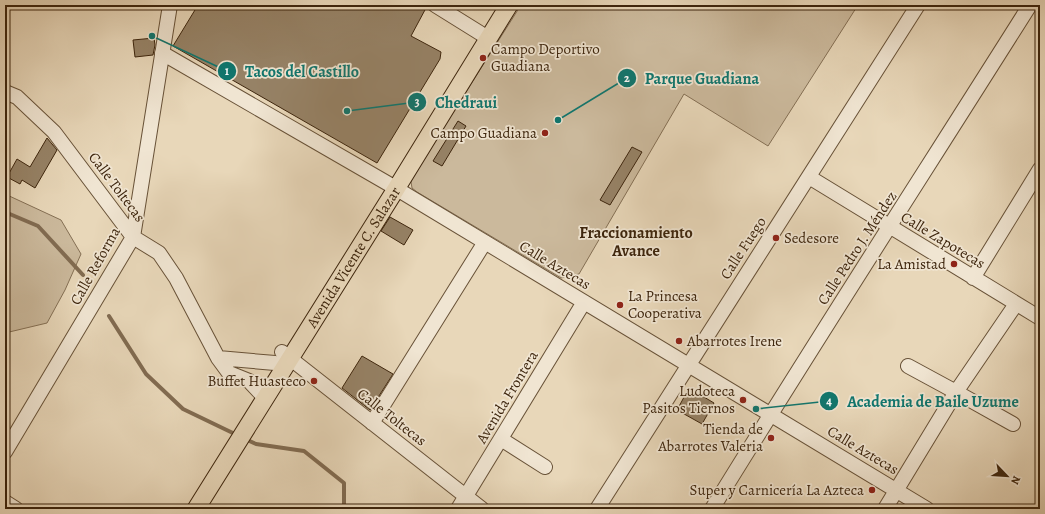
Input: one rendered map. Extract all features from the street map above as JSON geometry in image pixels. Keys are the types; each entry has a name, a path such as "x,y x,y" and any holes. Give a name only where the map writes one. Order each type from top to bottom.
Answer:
{"main road":[{"name":"Avenida Vicente C. Salazar","path":"195,508 282,358 392,186 483,35 496,5"},
{"name":"Avenida Vicente C. Salazar","path":"483,35 509,5"}],"street":[{"name":"Calle Reforma","path":"5,452 133,238 170,5"},
{"path":"435,5 483,35"},
{"name":"Calle Fuego","path":"597,509 918,5"},
{"name":"Calle Pedro J. Méndez","path":"712,509 770,414 1030,5"},
{"name":"Calle Aztecas","path":"162,53 392,186 927,509"},
{"name":"Calle Toltecas","path":"5,92 17,97 54,132 133,238 159,253 176,278 218,358 229,373 249,381 262,394"},
{"path":"973,278 1040,170"},
{"name":"Calle Zapotecas","path":"809,178 1040,318"},
{"path":"372,423 485,242"},
{"name":"Avenida Frontera","path":"458,509 584,302"},
{"path":"885,509 956,392 1016,304"},
{"path":"218,358 282,358"},
{"name":"Calle Toltecas","path":"282,358 372,423 482,509"},
{"path":"908,366 1013,424"},
{"path":"501,439 545,467"},
{"path":"5,502 16,509"}],"shaded area":[{"path":"521,5 858,5 768,146 684,94 579,274 561,278 417,192 412,188 411,182 412,177"},
{"path":"5,194 61,220 81,254 65,290 47,323 5,333"}],"building":[{"path":"198,5 421,5 426,8 411,36 441,52 440,59 377,163 173,46"},
{"path":"154,38 155,45 153,55 135,57 133,40"},
{"path":"458,121 466,126 442,166 433,161"},
{"path":"47,138 57,150 35,188 22,180 20,184 7,177 17,159 30,167"},
{"path":"632,147 642,152 610,205 600,200"},
{"path":"390,217 413,230 404,245 381,231"},
{"path":"362,356 393,374 370,410 342,388"},
{"path":"689,388 714,403 702,424 677,410"}],"waterway":[{"path":"5,212 38,226 83,275"},
{"path":"109,316 146,374 183,409 237,435"},
{"path":"245,439 256,444 304,451 344,483 344,509"}],"place":[{"name":"Tacos del Castillo","path":"152,36"},
{"name":"Campo Deportivo Guadiana","path":"483,58"},
{"name":"Chedraui","path":"347,111"},
{"name":"Parque Guadiana","path":"558,120"},
{"name":"Campo Guadiana","path":"545,133"},
{"name":"Sedesore","path":"776,238"},
{"name":"La Amistad","path":"954,264"},
{"name":"La Princesa Cooperativa","path":"620,305"},
{"name":"Abarrotes Irene","path":"679,341"},
{"name":"Buffet Huasteco","path":"314,381"},
{"name":"Ludoteca Pasitos Tiernos","path":"743,400"},
{"name":"Academia de Baile Uzume","path":"756,409"},
{"name":"Tienda de Abarrotes Valeria","path":"771,438"},
{"name":"Super y Carnicería La Azteca","path":"872,490"}],"district":[{"name":"Fraccionamiento Avance","path":"636,242"}]}
